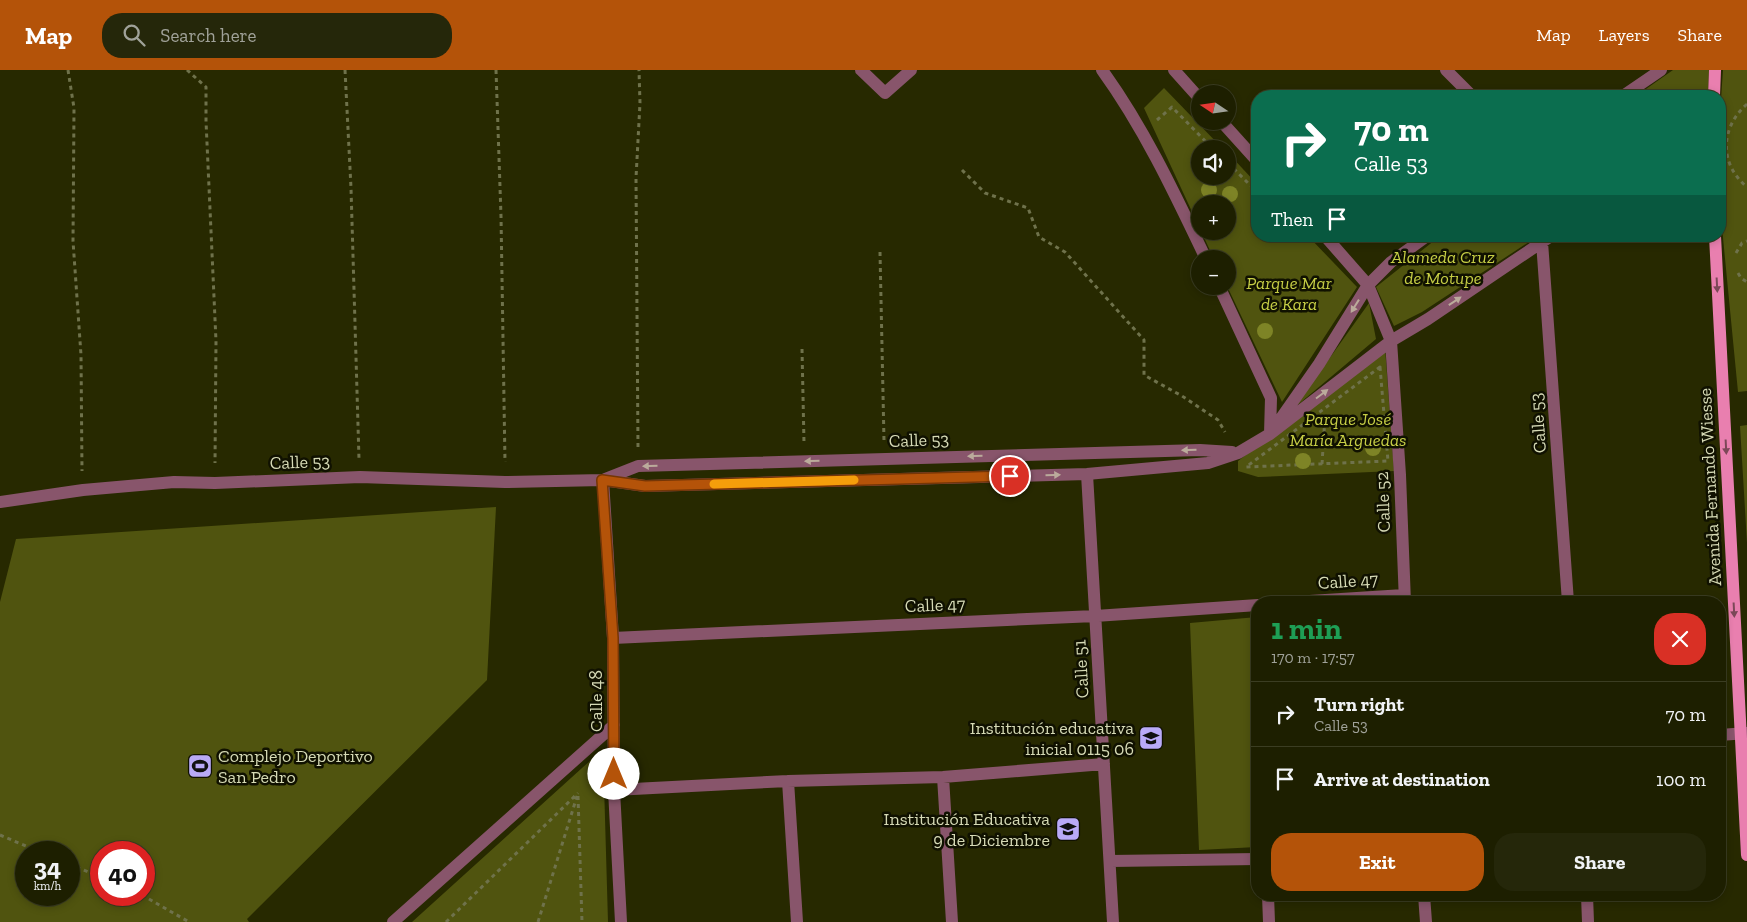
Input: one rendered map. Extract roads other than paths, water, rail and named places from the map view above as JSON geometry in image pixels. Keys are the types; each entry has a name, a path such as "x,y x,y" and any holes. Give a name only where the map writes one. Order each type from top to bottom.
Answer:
{"main road":[{"path":"1714,90 1715,70"},
{"name":"Avenida Fernando Wiesse","path":"1715,242 1743,733 1747,855"}],"street":[{"path":"861,70 886,93 911,70"},
{"path":"1102,70 1121,96 1168,179 1202,250"},
{"path":"1174,70 1191,89"},
{"path":"1446,70 1466,90"},
{"path":"1631,90 1661,70"},
{"path":"1228,130 1251,154"},
{"name":"Calle 52","path":"1329,242 1368,285 1391,341 1400,475 1405,596"},
{"name":"Calle 53","path":"1270,434 1319,364 1368,285 1391,262 1419,242"},
{"name":"Calle 53","path":"0,502 83,490 174,482 214,483 360,477 506,482 602,480 645,486 1087,474 1208,462 1238,453 1270,434 1391,341 1428,319 1542,242"},
{"name":"Calle 53","path":"1546,242 1568,596"},
{"path":"1223,295 1271,398 1270,434"},
{"name":"Calle 53","path":"602,480 638,466 1200,450 1238,453"},
{"name":"Calle 51","path":"1087,474 1113,922"},
{"name":"Calle 48","path":"602,480 613,638 614,790 621,922"},
{"name":"Calle 47","path":"613,638 1095,616 1251,605"},
{"path":"392,922 614,725"},
{"path":"1726,734 1743,733"},
{"path":"614,790 788,781 942,777 1104,764"},
{"path":"942,777 952,922"},
{"path":"788,781 797,922"},
{"path":"1110,861 1251,859"},
{"path":"1268,901 1269,922"},
{"path":"1424,901 1426,922"},
{"path":"1587,901 1588,922"}],"place":[{"name":"Institución educativa inicial 0115 06","path":"1151,738"},
{"name":"Complejo Deportivo San Pedro","path":"200,766"},
{"name":"Institución Educativa 9 de Diciembre","path":"1068,829"}],"park label":[{"name":"Alameda Cruz de Motupe","path":"1443,267"},
{"name":"Parque Mar de Kara","path":"1289,293"},
{"name":"Parque José María Arguedas","path":"1348,429"}]}
